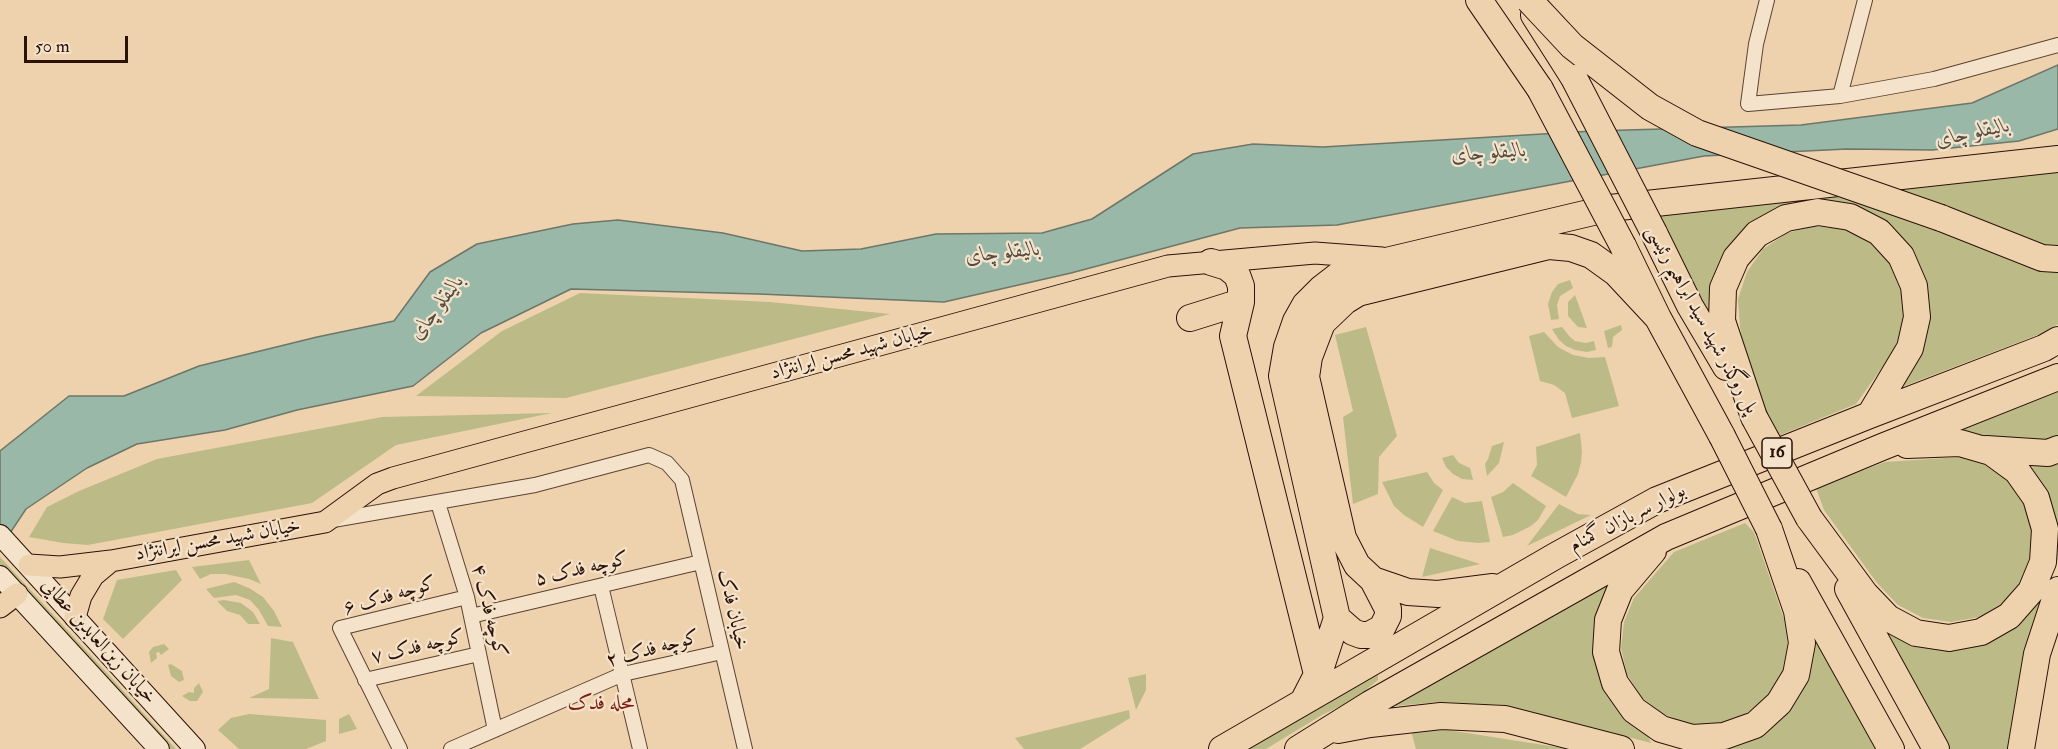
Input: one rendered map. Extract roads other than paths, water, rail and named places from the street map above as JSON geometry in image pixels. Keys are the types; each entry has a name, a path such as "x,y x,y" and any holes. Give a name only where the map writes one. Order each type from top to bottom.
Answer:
{"highway":[{"name":"پل روگذر شهید سید ابراهیم رئیسی","path":"1479,0 1540,89 1769,529 1891,749"},
{"name":"پل روگذر شهید سید ابراهیم رئیسی","path":"1526,0 1574,78 1690,306 1754,417 1936,749"},
{"path":"1526,0 1572,46 1650,107 1697,134 1941,218 2042,258 2058,259"},
{"path":"1304,702 1317,674 1337,618 1282,375 1287,347 1296,321 1305,305 1344,271 1610,208 2058,159"},
{"path":"1754,417 1722,321 1724,288 1736,258 1757,234 1786,218 1818,212 1850,217 1879,232 1901,256 1914,286 1917,317 1910,348 1870,415"},
{"path":"1558,220 1591,224 1601,232 1617,257 1633,310 1652,326 1724,464 1737,469"},
{"path":"1337,618 1353,632 1369,635 1382,628 1388,616 1388,609 1372,580 1357,564 1343,538 1306,377 1309,357 1323,323 1345,301 1358,293 1549,246 1571,248 1591,255 1616,273 1658,318"},
{"path":"1211,262 1227,267 1237,275 1241,286 1241,302 1233,336 1317,674"},
{"path":"1190,318 1241,302"},
{"name":"بولوار سربازان گمنام","path":"1222,749 1657,500 2044,348 2058,340"},
{"name":"بولوار سربازان گمنام","path":"1298,749 1370,704 1666,537 2058,377"},
{"path":"1809,518 1865,594 1888,618 1916,633 1948,638 1981,632 2009,616 2031,591 2043,561 2044,529 2036,498 2017,471 1991,452 1960,443 1882,447"},
{"path":"1977,448 2048,453 2058,449"},
{"path":"1264,461 1300,453"},
{"path":"1666,537 1620,591 1608,620 1606,652 1615,683 1634,710 1661,729 1692,738 1724,736 1755,724 1779,703 1796,675 1802,643 1797,611 1769,529"},
{"path":"1372,580 1408,592 1438,594 1505,585"},
{"path":"2021,749 2037,654 2058,590"},
{"path":"1326,733 1370,724 1441,716 1505,718 1621,749"}],"main road":[{"name":"خیابان شهید محسن ایراننژاد","path":"28,565 60,567 111,561 325,522 377,484 393,478 1168,266 1315,253 1396,259"},
{"name":"خیابان زین‌العابدین عطایی","path":"6,541 195,749"},
{"name":"خیابان شهید محسن ایراننژاد","path":"75,617 81,596 93,576 111,561"},
{"name":"خیابان زین‌العابدین عطایی","path":"0,576 8,600 159,749"}],"street":[{"path":"1767,0 1756,44 1748,104 1840,96 1934,79 2058,45"},
{"path":"1840,96 1865,0"},
{"name":"خیابان شهید محسن ایراننژاد","path":"325,522 535,485 649,455 667,463 682,480"},
{"name":"خیابان فدک","path":"682,480 722,652 741,748"},
{"name":"کوچه فدک ۴","path":"438,503 467,597 495,730"},
{"name":"کوچه فدک ۵","path":"471,616 701,562"},
{"path":"601,586 640,749"},
{"name":"کوچه فدک ۶","path":"365,680 340,628 467,597"},
{"name":"کوچه فدک ۲","path":"451,749 623,674 722,652"},
{"name":"کوچه فدک ۷","path":"365,680 479,654"},
{"path":"365,680 400,749"}],"water":[{"name":"بالیقلو چای","path":"2058,65 2058,129 2019,141 1932,150 1847,149 1704,156 1337,225 1240,228 1071,273 944,302 571,289 481,333 413,386 297,410 225,430 137,444 87,468 26,509 0,548 0,451 69,396 124,396 199,366 394,321 430,272 477,244 573,224 618,220 723,233 802,251 861,249 936,234 1042,233 1092,219 1193,154 1253,144 1323,147 1593,131 1801,125 1972,103"}],"district":[{"name":"محله فدک","path":"601,704"}]}
